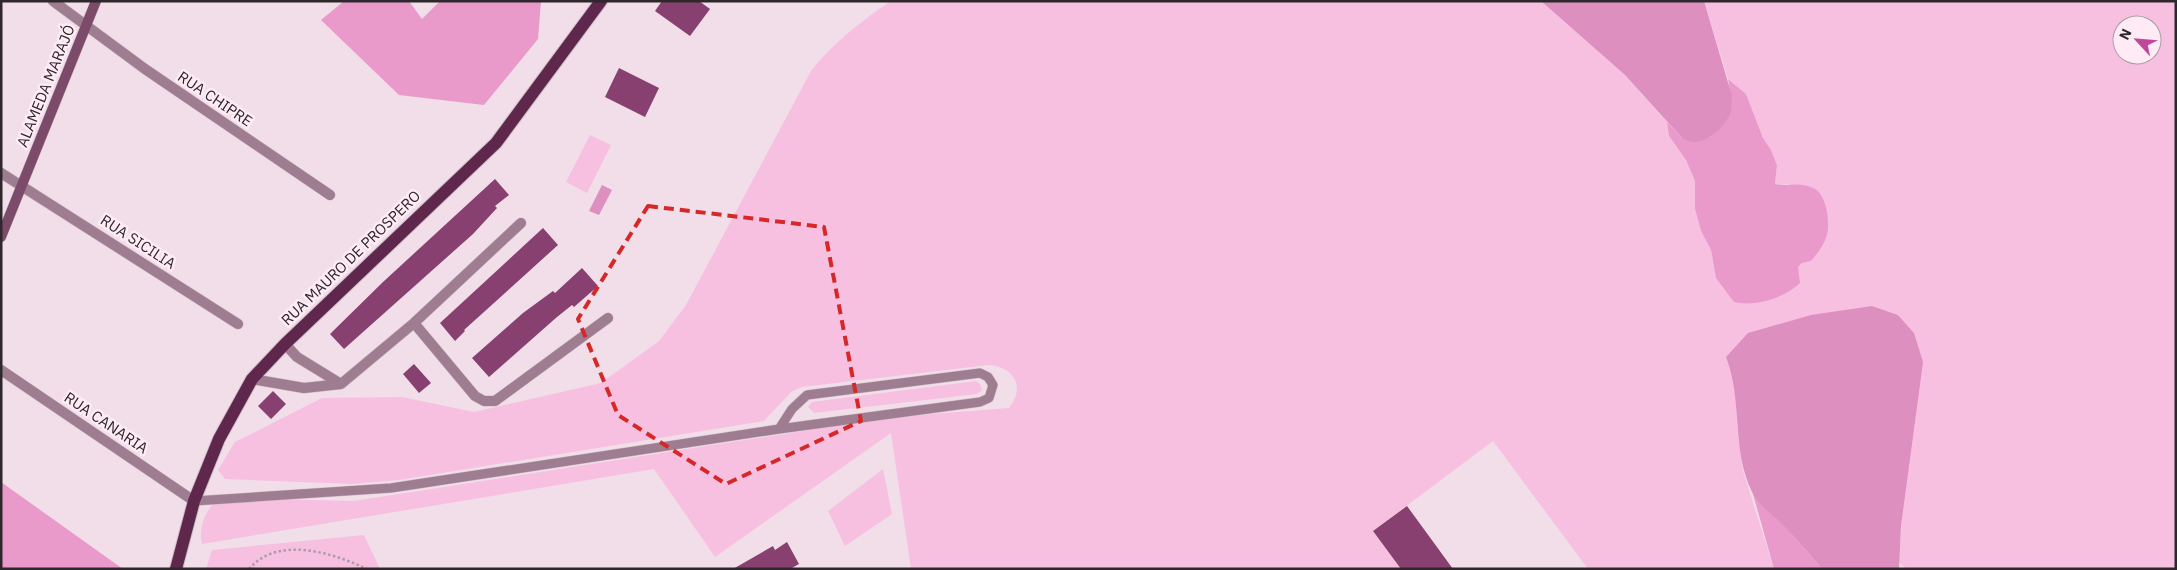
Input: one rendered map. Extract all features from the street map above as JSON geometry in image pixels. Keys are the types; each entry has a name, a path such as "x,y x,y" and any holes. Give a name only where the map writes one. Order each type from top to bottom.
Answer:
{"main road":[{"name":"RUA MAURO DE PROSPERO","path":"176,569 194,501 219,439 252,379 285,344 496,143 601,1"}],"street":[{"name":"RUA CHIPRE","path":"53,1 145,69 330,195"},
{"name":"ALAMEDA MARAJÓ","path":"1,237 96,1"},
{"name":"RUA SICILIA","path":"1,172 238,324"},
{"path":"252,379 304,388 341,384 414,322 521,223"},
{"path":"414,322 475,396 484,401 496,401 608,318"},
{"path":"285,344 297,357 341,384"},
{"name":"RUA CANARIA","path":"1,370 194,501"}],"lane":[{"path":"194,501 391,488 779,429 980,402 991,394 993,385 988,377 980,373 808,395 792,409 779,429"}],"path":[{"path":"249,569 264,556 278,551 294,550 351,562 367,569"}],"highlighted area":[{"path":"648,206 824,227 861,421 726,484 618,415 578,319"}],"shaded area":[{"path":"344,1 409,1 422,19 440,1 541,1 538,39 484,105 399,95 321,20"},
{"path":"891,1 1541,1 1625,75 1667,122 1669,136 1686,160 1695,181 1695,209 1701,231 1711,250 1716,278 1798,267 1802,263 1811,261 1825,237 1827,222 1821,195 1788,184 1775,185 1777,165 1771,150 1763,138 1746,94 1728,79 1704,1 2176,1 2176,569 1907,569 1899,563 1914,333 1898,315 1872,306 1726,357 1732,372 1736,397 1737,427 1743,471 1774,569 1588,569 1493,441 1373,531 1401,569 911,569 891,433 715,557 654,469 202,544 201,531 204,518 211,506 221,498 354,501 893,417 1009,408 1017,393 1015,379 1005,370 989,365 802,387 791,392 764,421 399,480 352,484 225,479 218,470 235,442 322,398 402,397 474,412 601,383 659,341 686,305 811,71 838,42"},
{"path":"1541,1 1704,1 1732,96 1729,117 1716,133 1704,140 1690,142 1682,138 1625,75"},
{"path":"1728,79 1746,94 1763,138 1771,150 1777,165 1775,184 1798,184 1813,188 1822,196 1827,210 1828,225 1826,238 1822,247 1811,261 1802,263 1798,267 1800,283 1778,297 1760,302 1734,302 1716,278 1711,250 1701,231 1695,209 1695,181 1686,160 1669,136 1667,122 1682,138 1710,137 1726,118 1730,104"},
{"path":"590,135 611,145 587,193 566,182"},
{"path":"602,185 612,190 599,215 589,211"},
{"path":"1872,306 1898,315 1914,333 1923,362 1901,526 1899,569 1822,569 1791,533 1758,502 1752,492 1741,459 1734,390 1726,357 1748,333 1811,315"},
{"path":"976,381 980,384 982,390 977,394 814,413 808,407 812,402"},
{"path":"883,469 892,514 845,546 828,511"},
{"path":"1,482 123,569 1,569"},
{"path":"1753,494 1788,529 1822,569 1774,569"},
{"path":"364,535 380,569 206,569 212,550"}],"building":[{"path":"662,1 699,1 710,9 690,36 655,11"},
{"path":"619,68 659,88 645,117 605,97"},
{"path":"495,179 509,195 495,206 497,208 473,234 344,349 330,334 383,282"},
{"path":"543,228 558,245 464,330 455,341 440,323"},
{"path":"582,268 598,286 574,307 572,305 557,317 489,377 472,358 523,313 553,291 555,293"},
{"path":"414,364 431,383 419,393 403,374"},
{"path":"273,391 286,404 271,419 258,406"},
{"path":"1407,506 1453,569 1401,569 1373,531"},
{"path":"787,542 799,564 790,569 733,569 773,546 775,550"}]}
